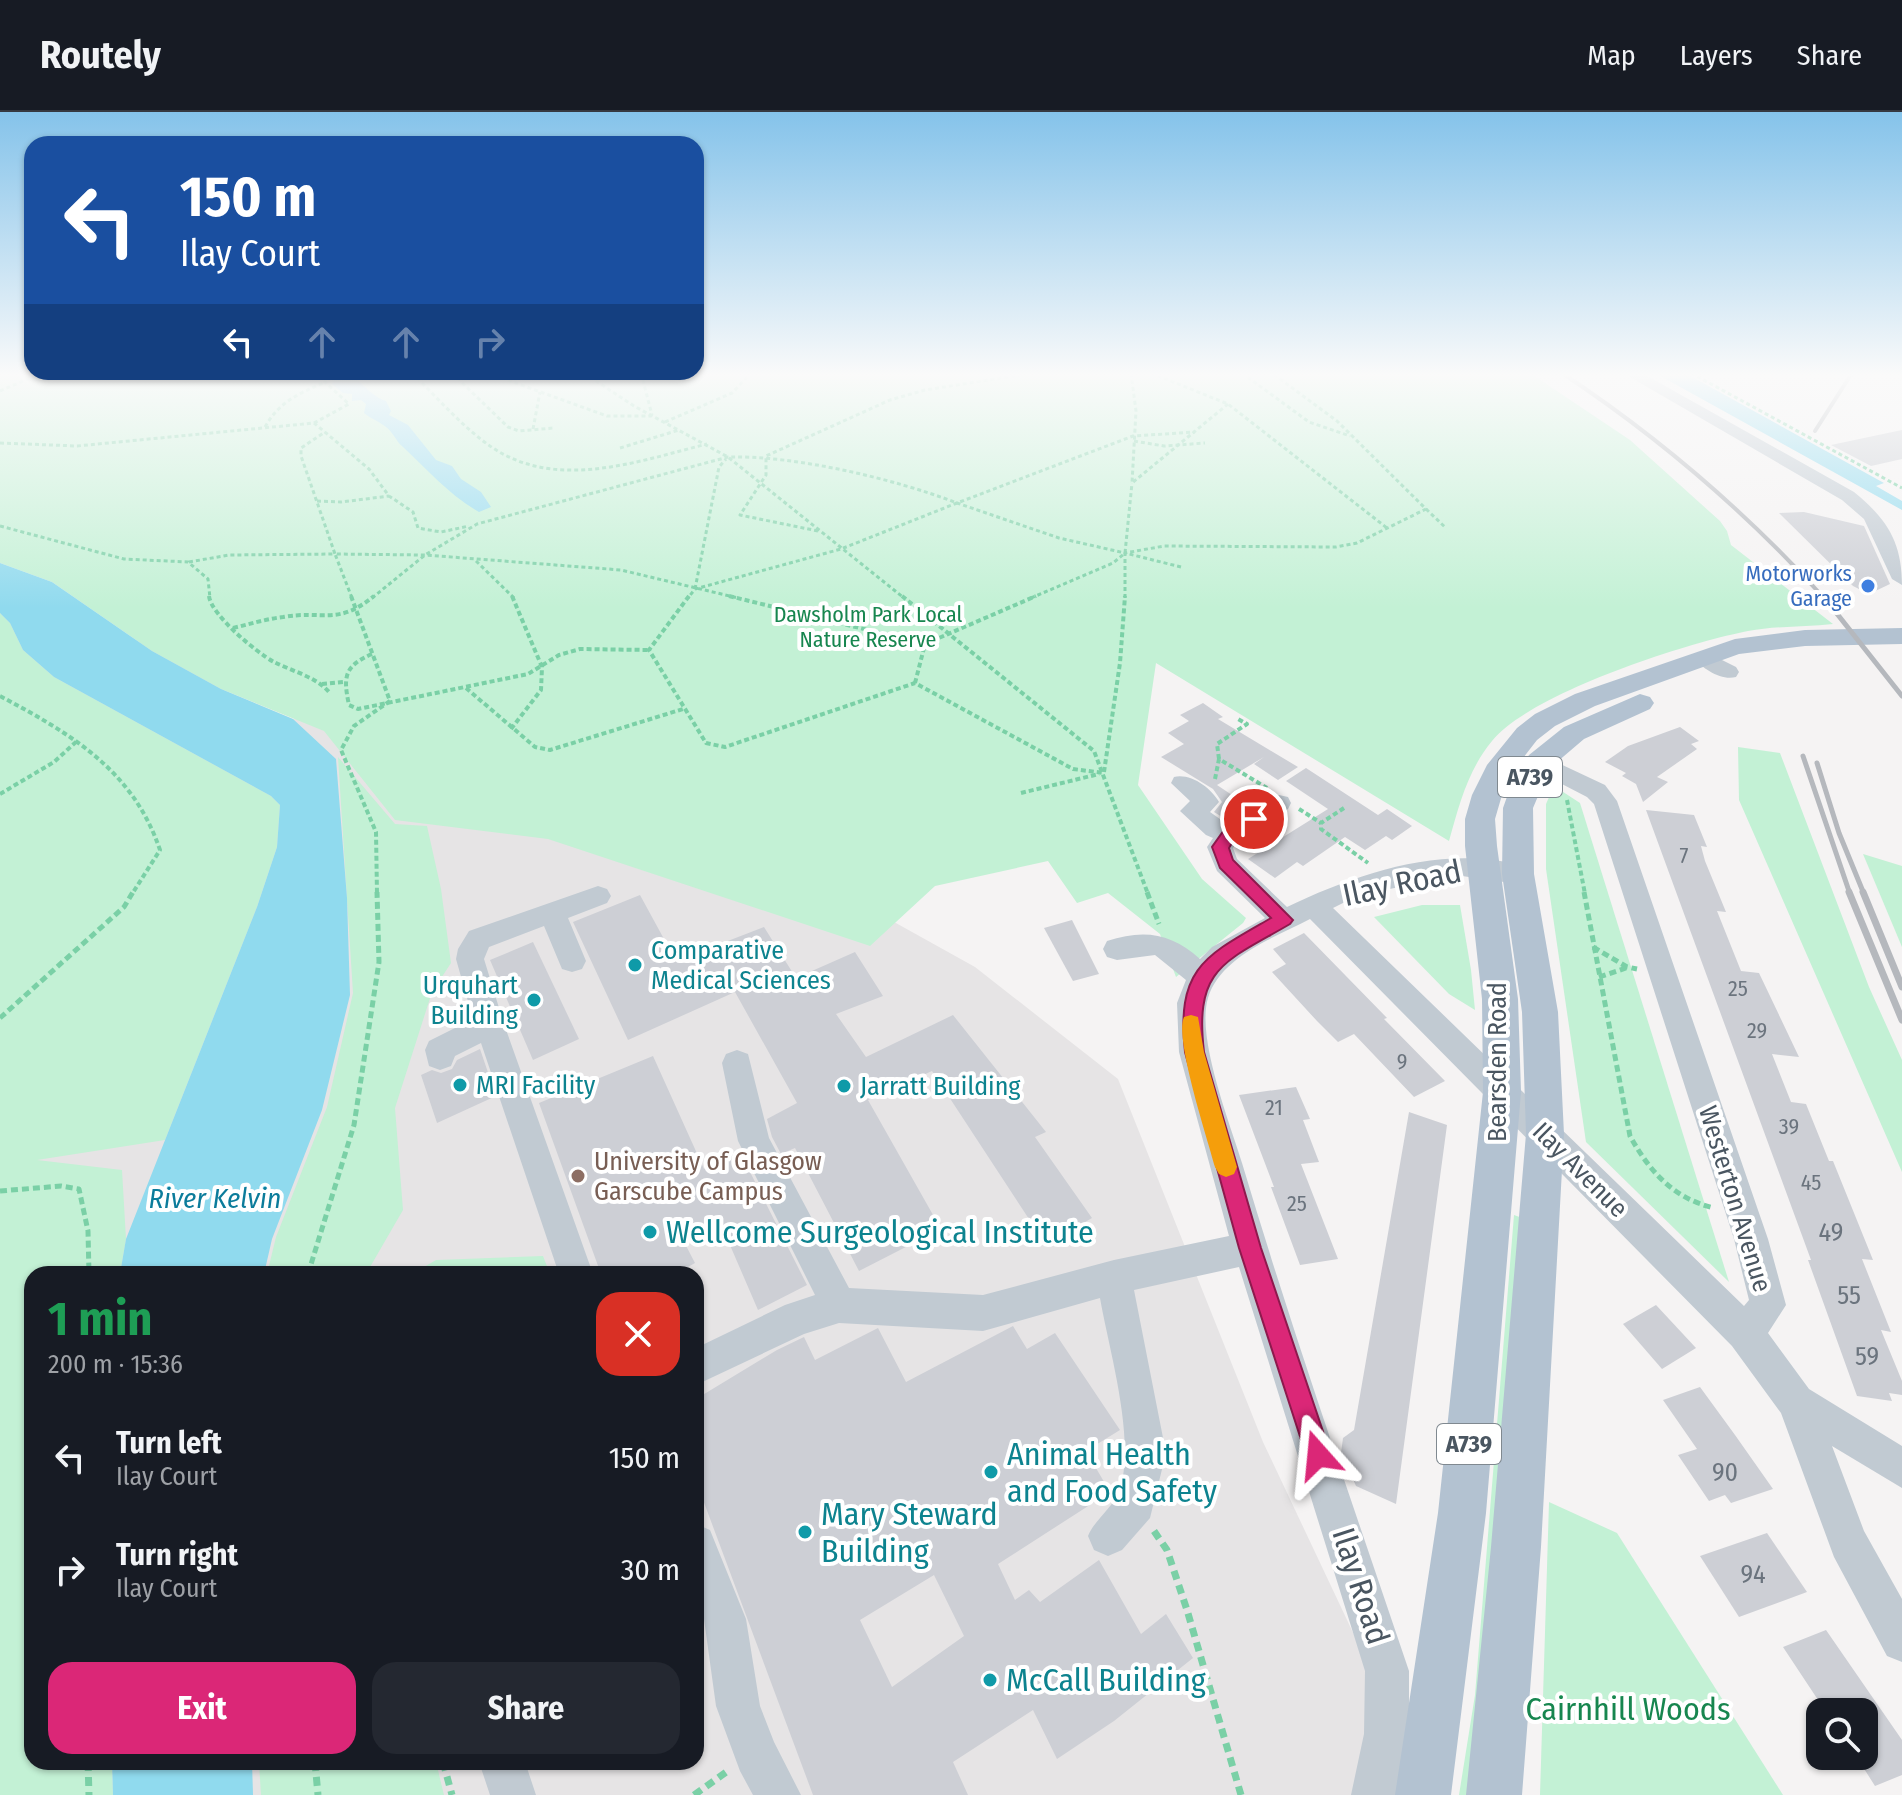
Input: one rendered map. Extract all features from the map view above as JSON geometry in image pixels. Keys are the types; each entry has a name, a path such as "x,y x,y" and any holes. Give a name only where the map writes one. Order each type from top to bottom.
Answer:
{"main road":[{"name":"Bearsden Road","path":"1494,1795 1516,1547 1545,1134 1540,1012 1518,874 1518,808 1528,780 1539,762 1574,733 1716,664 1735,647 1849,635 1902,636"},
{"name":"Bearsden Road","path":"1423,1795 1462,1513 1502,1092 1500,999 1480,819 1487,795 1497,772 1527,734 1564,709 1716,664 1902,646"}],"street":[{"path":"1766,452 1862,507 1879,527 1901,576"},
{"path":"1539,762 1589,786"},
{"path":"1183,783 1207,802 1192,811 1215,829 1230,834 1284,802"},
{"name":"Westerton Avenue","path":"1589,786 1605,801 1743,1213 1768,1305 1745,1333 1796,1402 1848,1543 1902,1641"},
{"name":"Ilay Avenue","path":"1230,834 1220,847 1226,864 1299,913 1502,1092 1745,1333"},
{"name":"Ilay Road","path":"1374,1795 1386,1749 1390,1713 1387,1671 1377,1632 1250,1248 1194,1052 1192,1003 1201,977 1222,955 1351,888 1455,866 1518,874"},
{"path":"573,1266 489,1024 470,959 479,939 598,896"},
{"path":"552,912 572,961"},
{"path":"1117,949 1143,942 1168,947 1201,977"},
{"path":"440,1057 440,1050 489,1024"},
{"path":"737,1063 754,1141 839,1305"},
{"path":"704,1363 798,1318 839,1305 983,1313 1114,1277 1250,1248"},
{"path":"1108,1536 1136,1504 1147,1453 1114,1277"},
{"path":"1796,1402 1902,1468"},
{"path":"704,1565 725,1619 738,1706 756,1755 778,1795"},
{"path":"505,1770 513,1795"}],"path":[{"path":"302,452 335,554 390,701"},
{"path":"348,452 369,469 389,496 413,512 418,528 429,532 477,524 728,457 766,456 923,490 1059,538 1181,567"},
{"path":"502,452 535,466 558,470 590,469 669,452"},
{"path":"720,452 1094,751 1168,947"},
{"path":"766,456 776,452"},
{"path":"695,589 841,549 1096,452"},
{"path":"1104,773 1121,667 1133,452"},
{"path":"1132,483 1170,452"},
{"path":"1289,452 1387,528"},
{"path":"1368,452 1446,528"},
{"path":"1835,452 1902,488"},
{"path":"766,456 766,475 740,515 821,532"},
{"path":"649,650 695,589 719,467 728,457"},
{"path":"317,501 341,502 389,496"},
{"path":"0,526 124,559 188,562 229,555 425,555 621,570 925,644 1113,563 1125,553 1164,546 1336,547 1357,543 1426,509"},
{"path":"233,628 286,616 328,617 356,611 425,555 477,524"},
{"path":"476,561 516,600 542,667 541,690 511,729"},
{"path":"188,562 208,579 210,603 233,628 270,660 322,684 329,692"},
{"path":"915,683 925,644"},
{"path":"372,654 354,662 344,682 349,705 358,709 528,674 559,655 580,649 649,650"},
{"path":"649,650 683,709 706,743 714,747 725,747 915,683 1073,769 1104,773"},
{"path":"322,684 344,682"},
{"path":"466,687 511,729 535,747 550,750 683,709"},
{"path":"0,696 59,727 98,757 132,792 154,824 160,850 124,907 0,1018"},
{"path":"310,1266 354,1125 379,962 376,832 341,750 344,737 362,718 390,701"},
{"path":"1215,781 1219,759 1217,744 1247,724 1238,719"},
{"path":"0,794 54,762 77,741"},
{"path":"1219,759 1321,823"},
{"path":"1021,793 1104,773"},
{"path":"1589,786 1570,794 1567,809 1630,1136 1641,1158 1659,1181 1684,1199 1697,1205 1743,1213"},
{"path":"1321,823 1344,808"},
{"path":"1321,823 1321,829 1367,862"},
{"path":"1593,947 1627,967 1662,972"},
{"path":"1599,977 1627,967"},
{"path":"0,1191 36,1190 64,1183 79,1189 88,1221 89,1266"},
{"path":"1136,1504 1167,1550 1241,1795"},
{"path":"88,1770 89,1795"},
{"path":"316,1770 318,1795"},
{"path":"445,1770 452,1795"},
{"path":"694,1795 727,1772"}],"shaded area":[{"name":"University of Glasgow Garscube Campus","path":"0,563 228,692 293,719 362,718 806,873 975,967 1118,1079 1263,1442 1382,1694 1375,1795 0,1795"}],"green space":[{"name":"Dawsholm Park Local Nature Reserve","path":"0,452 1643,452 1720,521 1731,545 1833,624 1758,629 1687,646 1611,672 1540,705 1512,723 1484,752 1465,788 1449,841 1156,663 1138,785 1202,879 1246,918 1176,977 1160,934 1108,893 1077,903 1048,861 935,886 870,946 548,839 395,820 324,731 221,689 152,651 52,582 0,563"},
{"path":"0,613 10,623 23,650 54,677 271,796 280,805 277,847 257,907 165,1140 37,1160 122,1170 126,1239 121,1266 24,1266 24,1770 112,1770 113,1795 0,1795"},
{"path":"1738,747 1780,753 1869,987 1902,1060 1902,1172 1739,800"},
{"path":"338,757 395,824 427,826 441,889 451,963 432,992 395,1108 403,1210 371,1266 269,1266 276,1237 327,1107 353,993"},
{"path":"1554,786 1580,803 1729,1282 1586,1142 1546,869 1546,804"},
{"path":"1863,854 1902,866 1902,947"},
{"path":"1422,905 1460,905 1475,1010 1449,994 1374,917"},
{"path":"1514,1215 1525,1219 1480,1795 1459,1795 1475,1695"},
{"path":"543,1256 547,1266 426,1266 436,1260"},
{"name":"Cairnhill Woods","path":"1549,1502 1617,1533 1783,1795 1540,1795"},
{"path":"259,1770 438,1770 444,1795 261,1795"}],"water":[{"path":"408,452 429,452 436,460 452,466 461,479 481,492 491,507 479,512 448,490"},
{"path":"1797,452 1827,452 1884,483 1876,486 1902,501 1902,510"},
{"name":"River Kelvin","path":"0,563 52,582 152,651 221,689 293,719 336,759 347,898 350,995 322,1110 272,1239 266,1266 121,1266 126,1239 257,907 277,847 280,805 271,796 54,677 23,650 10,623 0,613"},
{"path":"112,1770 252,1770 253,1795 113,1795"}],"building":[{"path":"1843,452 1902,452 1902,459 1871,466"},
{"path":"1804,512 1864,526 1890,584 1869,594 1853,586 1779,513"},
{"path":"1203,703 1223,717 1218,719 1298,767 1278,780 1254,764 1264,757 1217,785 1235,797 1223,805 1237,815 1227,820 1214,812 1222,802 1213,789 1161,757 1184,744 1168,733 1189,721 1180,715"},
{"path":"1680,727 1699,741 1691,744 1697,749 1657,777 1668,782 1643,802 1636,784 1622,776 1626,773 1605,762 1628,746"},
{"path":"1306,768 1378,815 1387,809 1412,826 1392,840 1386,836 1365,850 1345,837 1303,866 1297,862 1275,878 1248,859 1328,809 1286,781"},
{"path":"1646,810 1694,815 1707,847 1701,846 1705,861 1726,912 1717,911 1741,971 1759,973 1799,1057 1772,1054 1791,1102 1806,1104 1873,1260 1862,1259 1891,1332 1881,1330 1902,1381 1902,1395 1889,1393 1892,1401 1857,1396 1808,1260 1811,1260"},
{"path":"640,895 676,961 764,927 796,978 855,952 883,996 836,1014 866,1057 953,1015 1046,1132 1035,1137 1092,1218 1046,1245 932,1071 868,1100 941,1229 859,1271 795,1148 781,1154 772,1137 767,1119 797,1103 735,992 628,1040 573,922"},
{"path":"1072,920 1099,974 1073,981 1044,928"},
{"path":"1304,933 1445,1081 1414,1097 1354,1034 1338,1042 1317,1021 1272,972 1286,964 1273,949"},
{"name":"Urquhart Building","path":"533,942 579,1039 533,1060 490,960"},
{"name":"MRI Facility","path":"480,1049 496,1096 437,1123 421,1075 432,1070 441,1073 452,1069 457,1060"},
{"path":"653,1056 704,1169 740,1152 807,1285 758,1310 720,1222 682,1238 695,1263 690,1266 598,1266 539,1103"},
{"path":"1296,1087 1310,1119 1303,1120 1319,1162 1301,1164 1338,1259 1300,1265 1239,1095"},
{"path":"1409,1112 1447,1125 1396,1504 1356,1486 1341,1453 1343,1438 1354,1430"},
{"path":"1656,1305 1696,1348 1662,1369 1623,1324"},
{"path":"1013,1326 1027,1349 1055,1333 1120,1430 1086,1451 1110,1492 998,1564 1015,1600 1029,1590 1040,1602 1099,1560 1141,1634 1166,1614 1193,1658 1114,1721 1057,1759 1033,1710 953,1762 968,1795 813,1795 704,1502 704,1394 804,1337 815,1360 878,1328 906,1382","holes":["934,1575 964,1636 892,1687 860,1620"]},
{"path":"1700,1387 1773,1489 1731,1503 1725,1495 1709,1501 1678,1455 1697,1449 1663,1400"},
{"path":"1767,1533 1807,1592 1739,1617 1700,1556"},
{"path":"1826,1630 1873,1698 1817,1698 1783,1647"},
{"path":"1878,1705 1902,1740 1902,1775 1875,1786 1865,1770 1878,1770"}],"railway":[{"path":"1669,452 1733,506 1824,598"},
{"path":"1823,596 1902,696"},
{"path":"1803,756 1850,894"},
{"path":"1817,763 1839,833 1864,894"},
{"path":"1849,892 1902,1020"},
{"path":"1863,892 1902,987"}],"slow traffic":[{"path":"1191,1023 1194,1052 1226,1167"}],"place":[{"name":"Motorworks Garage","path":"1868,586"},
{"name":"Comparative Medical Sciences","path":"635,965"},
{"name":"Urquhart Building","path":"534,1000"},
{"name":"MRI Facility","path":"460,1085"},
{"name":"Jarratt Building","path":"844,1086"},
{"name":"University of Glasgow Garscube Campus","path":"578,1176"},
{"name":"Wellcome Surgeological Institute","path":"650,1232"},
{"name":"Animal Health and Food Safety","path":"991,1472"},
{"name":"Mary Steward Building","path":"805,1532"},
{"name":"McCall Building","path":"990,1680"}],"route":[{"path":"1254,819 1230,834 1220,847 1226,864 1284,920 1222,955 1209,966 1196,988 1191,1024 1194,1052 1250,1248 1318,1455"}]}
